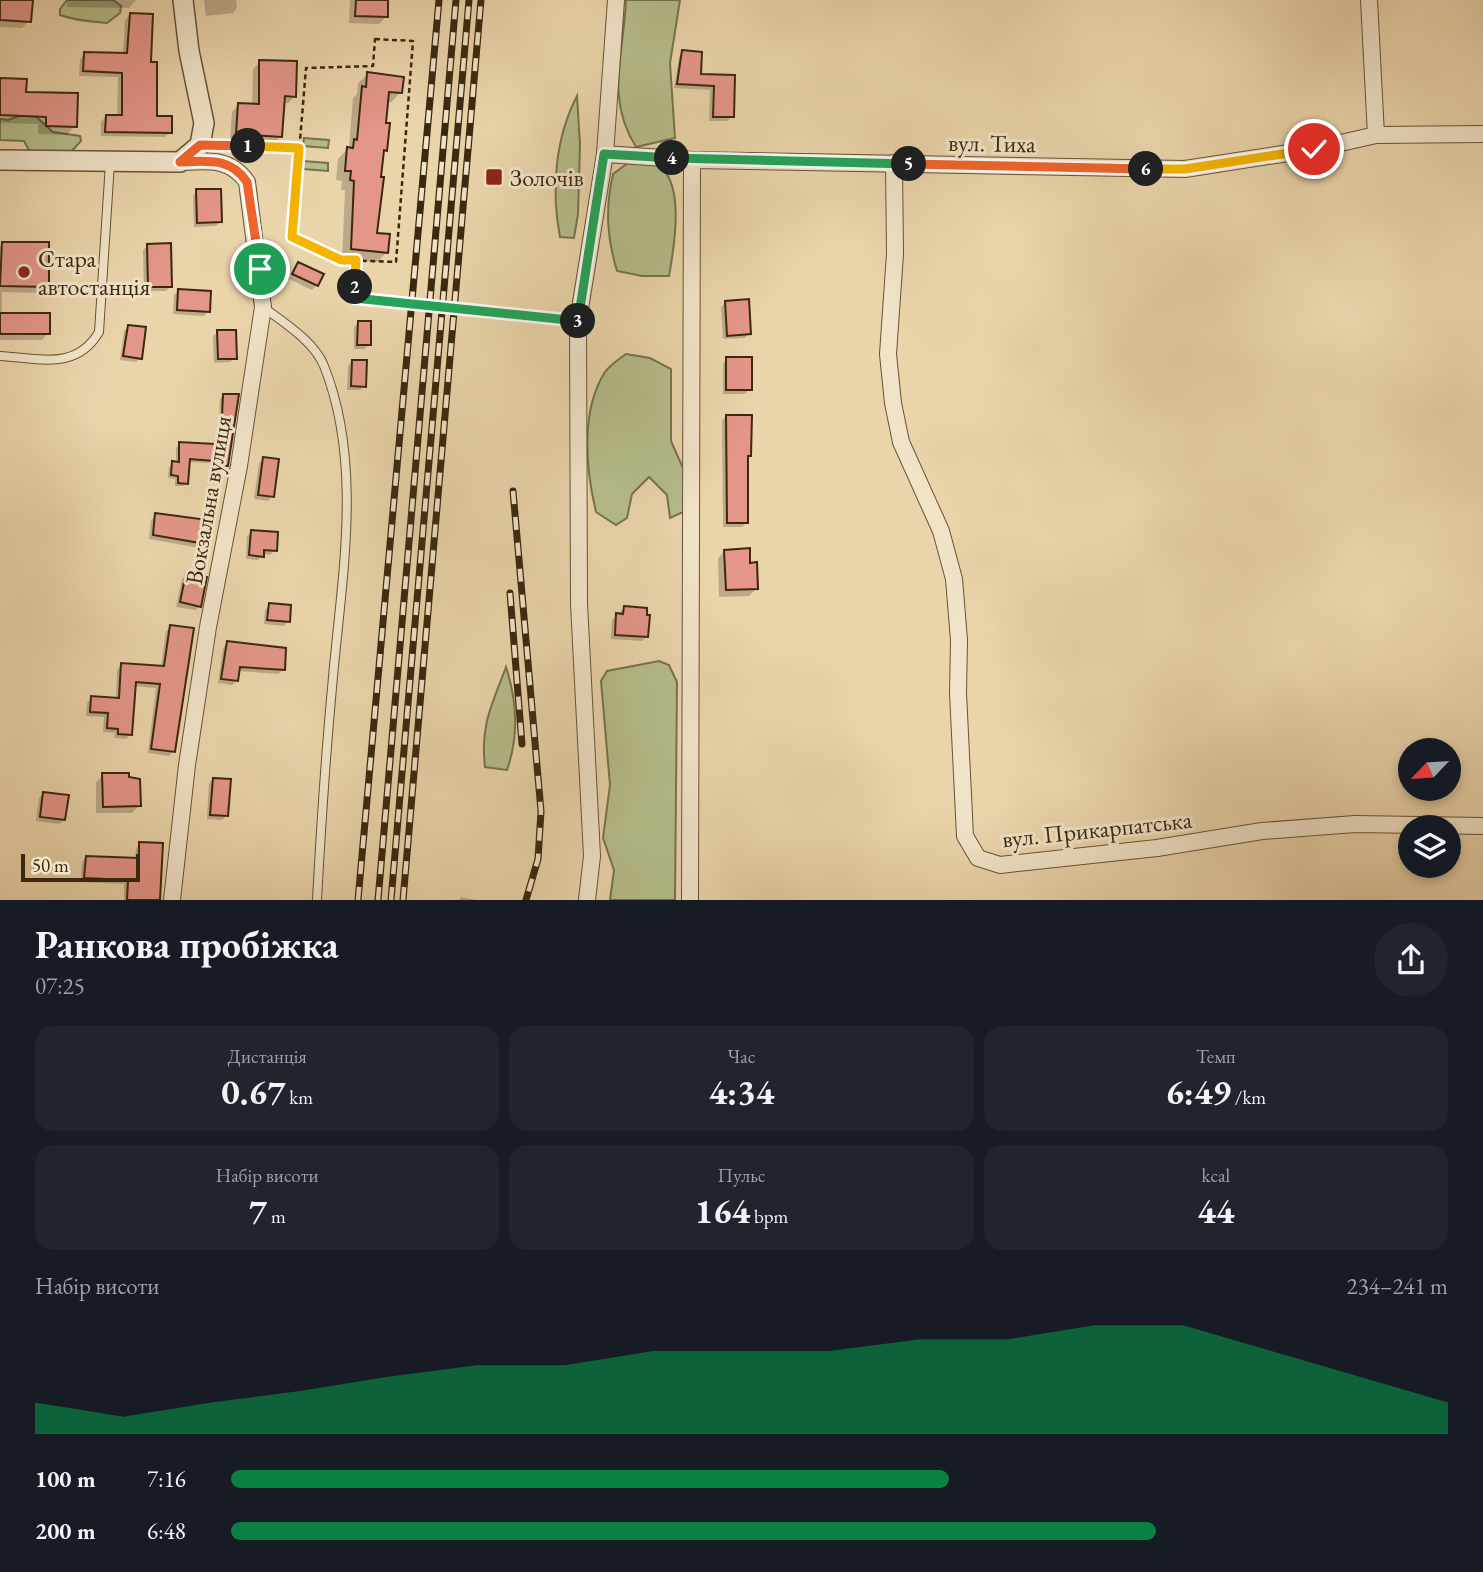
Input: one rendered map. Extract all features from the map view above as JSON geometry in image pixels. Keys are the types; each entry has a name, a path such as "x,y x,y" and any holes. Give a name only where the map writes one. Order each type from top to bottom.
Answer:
{"street":[{"path":"0,160 180,162 200,145 204,123 189,51 183,0"},
{"path":"587,900 592,856 579,604 578,321 604,154 616,0"},
{"path":"1369,0 1376,135"},
{"name":"вул. Тиха","path":"604,154 692,160 1185,169 1314,149 1376,135 1483,134"},
{"path":"690,900 692,160"},
{"name":"Вокзальна вулиця","path":"172,900 206,641 239,466 263,307 247,182 239,170 228,164 216,161 180,162"},
{"name":"вул. Прикарпатська","path":"894,163 895,254 888,354 893,402 901,442 941,531 954,579 960,640 958,693 965,836 978,858 1000,865 1157,848 1262,831 1355,824 1483,826"}],"lane":[{"path":"0,355 64,359 90,348 99,332 110,163"},
{"path":"263,307 304,340 324,366 343,454 347,512 323,786 317,900"}],"path":[{"path":"375,39 413,41 396,262 341,260 292,237 299,148 306,68 373,66 375,39"},
{"path":"200,145 299,148"},
{"path":"356,260 354,298 578,321"}],"green space":[{"path":"67,0 113,0 121,6 120,13 107,23 60,15 60,9"},
{"path":"626,0 680,0 670,63 675,138 636,147 621,111 619,93"},
{"path":"577,96 580,144 578,214 574,238 560,237 556,183 564,129"},
{"path":"31,112 53,132 80,136 81,141 69,154 33,158 24,141 0,140 0,119 8,120"},
{"path":"304,138 329,140 328,148 303,146"},
{"path":"633,159 654,163 664,171 671,183 676,214 669,276 642,276 617,271 608,223 610,187 613,174"},
{"path":"303,161 328,163 328,171 303,169"},
{"path":"626,354 650,358 671,369 671,441 690,484 692,508 670,518 667,495 649,477 632,494 627,518 616,525 596,512 587,441 597,387 607,369"},
{"path":"659,661 669,665 677,682 675,900 610,900 614,870 603,838 610,785 601,681 607,671"},
{"path":"506,667 515,718 507,770 485,767 484,752 488,716"}],"building":[{"path":"0,0 33,0 31,22 0,20"},
{"path":"356,0 388,0 388,17 355,16"},
{"path":"130,13 153,14 151,62 157,62 157,116 172,116 172,133 105,132 106,115 122,115 122,73 83,71 84,52 127,53"},
{"path":"682,50 702,52 701,74 735,75 734,117 713,117 714,86 677,84"},
{"path":"259,60 297,61 296,97 285,96 282,137 236,134 238,103 259,104"},
{"path":"367,72 404,77 402,93 389,92 386,123 390,123 381,177 384,177 377,233 390,234 388,253 351,249 354,181 350,180 351,171 345,171 347,147 353,148 354,139 357,140 362,86 366,87"},
{"path":"0,78 27,79 26,92 78,93 77,127 46,126 46,117 0,115"},
{"path":"196,189 221,189 222,222 197,223"},
{"name":"Стара автостанція","path":"2,242 49,242 49,287 0,286"},
{"path":"171,243 172,287 148,287 147,244"},
{"path":"298,262 324,274 318,286 292,274"},
{"path":"178,289 211,291 210,312 177,310"},
{"path":"749,299 751,334 727,336 725,301"},
{"path":"0,313 50,313 50,334 0,334"},
{"path":"358,321 371,321 371,345 357,345"},
{"path":"128,325 146,327 142,359 123,356"},
{"path":"217,330 236,330 237,359 218,359"},
{"path":"726,357 752,357 752,390 726,390"},
{"path":"352,360 367,360 366,387 351,386"},
{"path":"223,394 239,394 228,466 214,465 214,461 190,459 188,484 178,483 178,476 171,475 172,461 179,462 179,442 215,444 215,441 221,441"},
{"path":"726,415 752,415 751,456 748,456 748,523 727,523"},
{"path":"263,457 279,459 274,497 258,495"},
{"path":"155,513 208,520 206,544 153,535"},
{"path":"251,530 278,532 277,551 264,550 264,557 249,555"},
{"path":"750,548 750,563 757,562 758,589 726,590 724,550"},
{"path":"186,573 207,577 201,607 180,602"},
{"path":"269,603 291,605 290,622 267,620"},
{"path":"624,606 647,608 647,615 650,615 648,637 615,635 616,613 623,614"},
{"path":"170,625 194,628 175,752 151,749 160,684 136,682 132,735 118,734 118,729 107,728 108,713 90,712 91,696 119,698 121,663 164,666"},
{"path":"227,641 286,648 285,670 240,667 238,681 221,679"},
{"path":"102,773 129,773 129,777 140,779 141,806 103,807"},
{"path":"213,778 231,779 228,816 210,815"},
{"path":"43,792 69,795 65,820 40,817"},
{"path":"139,842 163,843 160,900 127,900 128,880 84,878 86,856 139,858"}],"railway":[{"path":"358,900 439,0"},
{"path":"378,900 456,0"},
{"path":"391,900 469,0"},
{"path":"403,900 481,0"},
{"path":"513,491 541,811 538,859 526,900"},
{"path":"510,593 522,744"}],"place":[{"name":"Золочів","path":"494,177"},
{"name":"Стара автостанція","path":"24,272"}],"route":[{"path":"260,269 247,182 239,170 228,164 216,161 180,162 200,145 299,148 292,237 341,260 356,260 354,298 578,321 604,154 692,160 1185,169 1314,149"}]}
